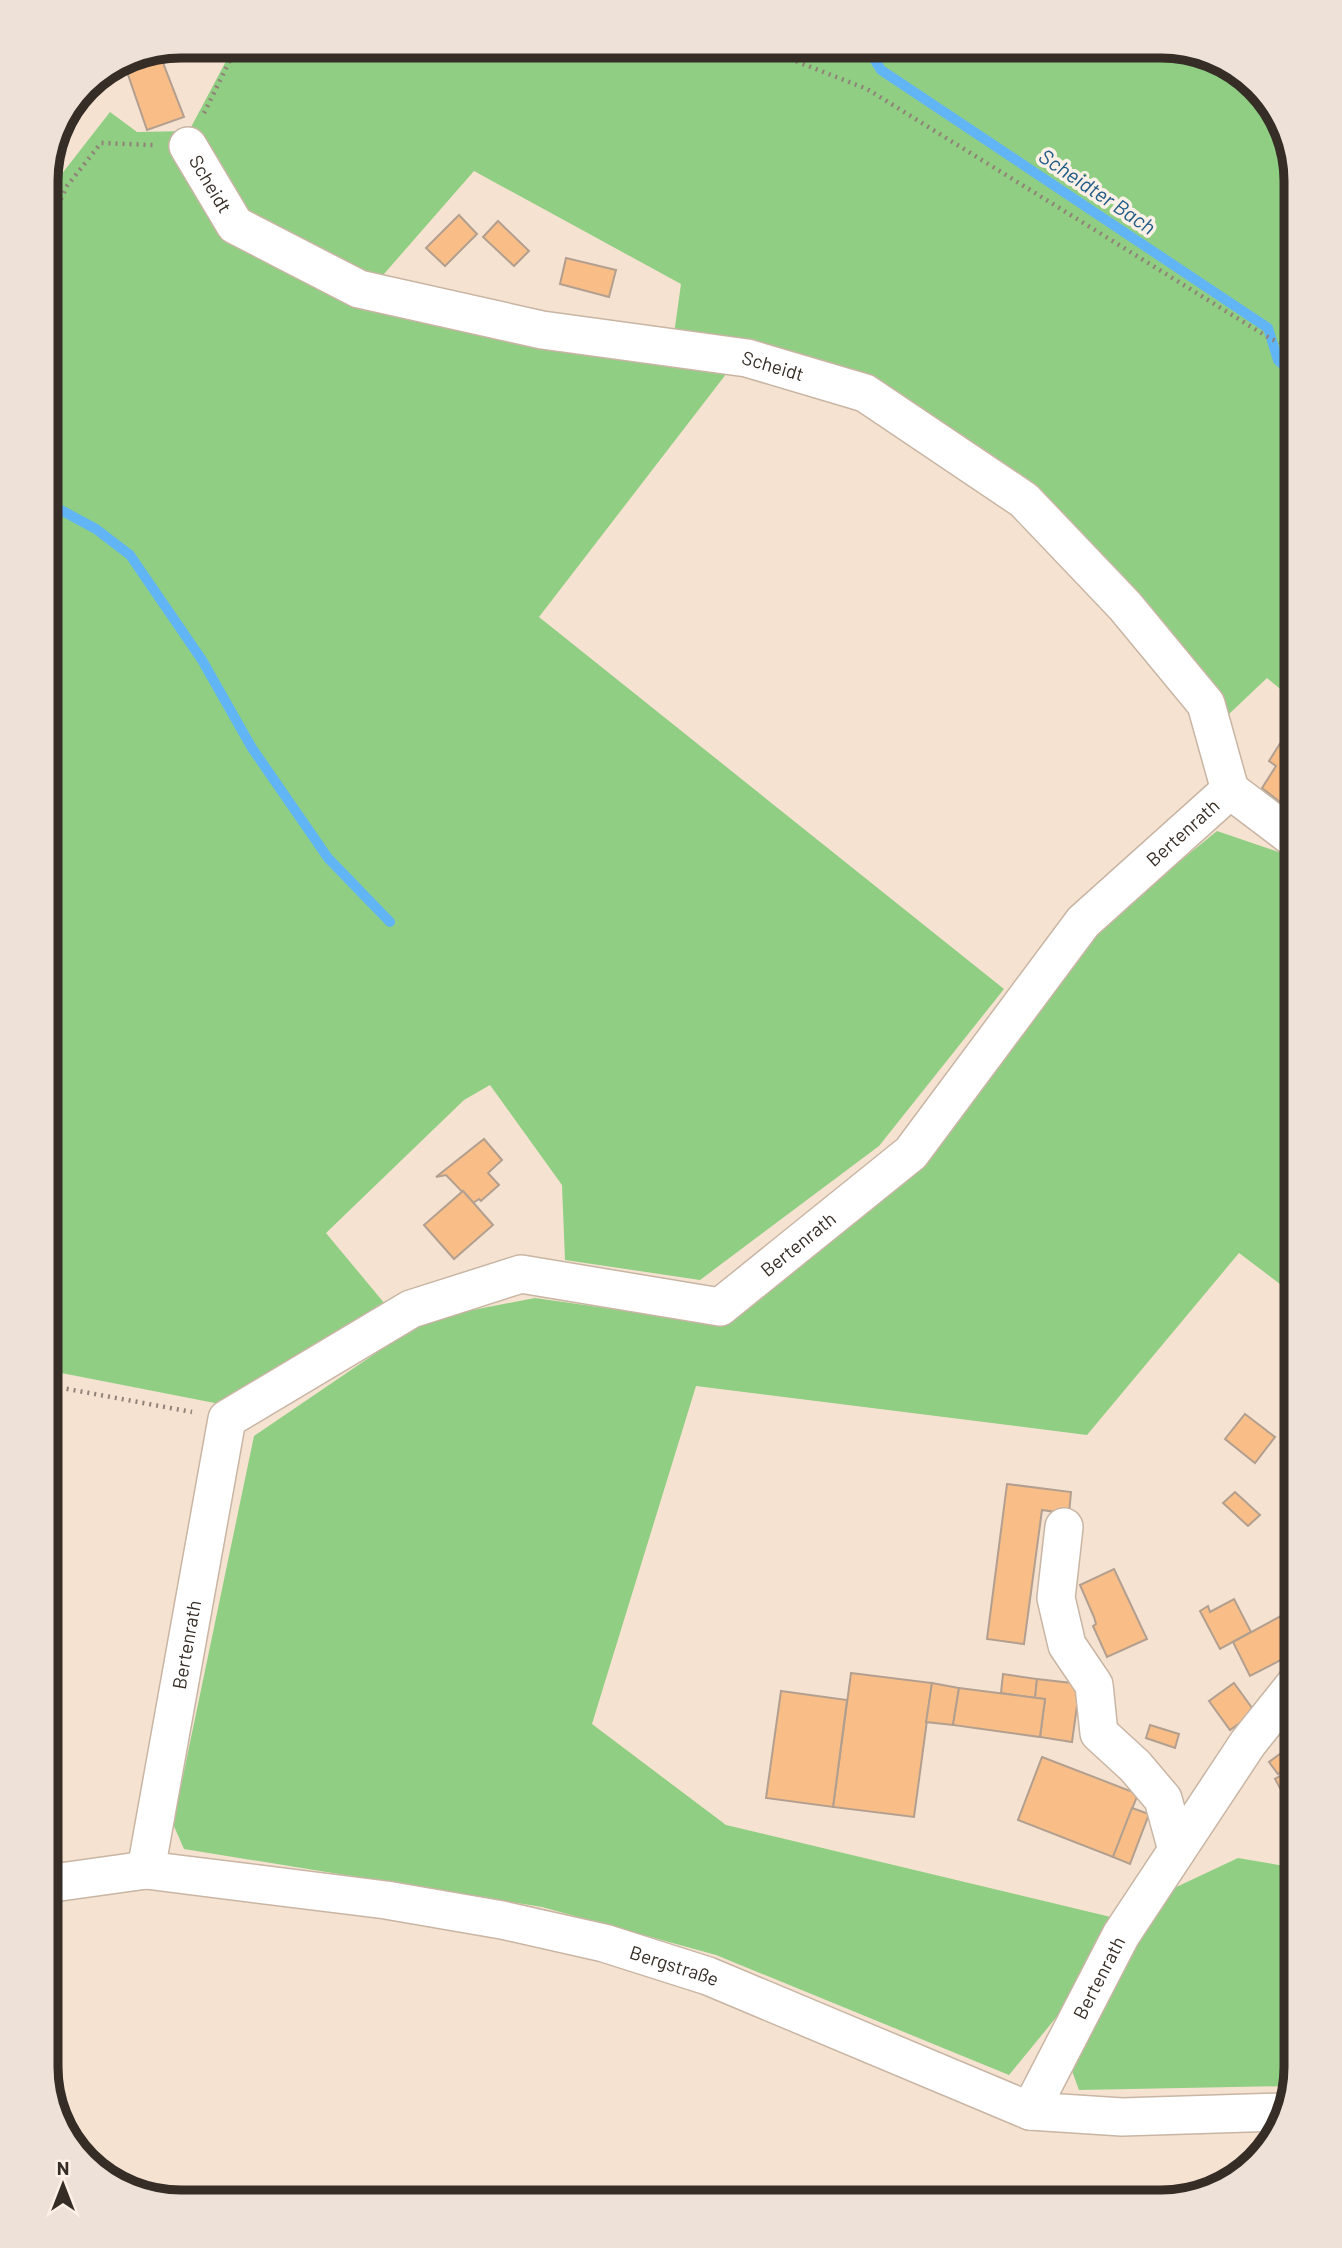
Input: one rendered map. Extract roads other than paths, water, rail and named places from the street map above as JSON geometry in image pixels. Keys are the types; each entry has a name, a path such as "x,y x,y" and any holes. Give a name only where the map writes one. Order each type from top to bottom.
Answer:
{"street":[{"name":"Scheidt","path":"188,146 235,225 359,289 542,330 747,358 865,393 1024,500 1125,606 1206,704 1230,790"},
{"path":"1230,790 1284,830"},
{"name":"Bertenrath","path":"146,1870 227,1419 411,1309 521,1274 720,1307 911,1153 1083,922 1230,790"},
{"path":"1064,1527 1056,1598 1067,1645 1094,1685 1099,1733 1135,1766 1163,1799 1177,1850"},
{"name":"Bertenrath","path":"1030,2111 1121,1935 1248,1743 1284,1699"},
{"name":"Bergstraße","path":"58,1882 146,1870 386,1900 604,1942 708,1976 1030,2111 1122,2117 1275,2112"}],"waterway":[{"name":"Scheidter Bach","path":"874,58 881,70 1268,328 1278,360 1284,366"},
{"path":"58,508 96,529 130,555 202,660 252,748 328,858 390,922"}]}
